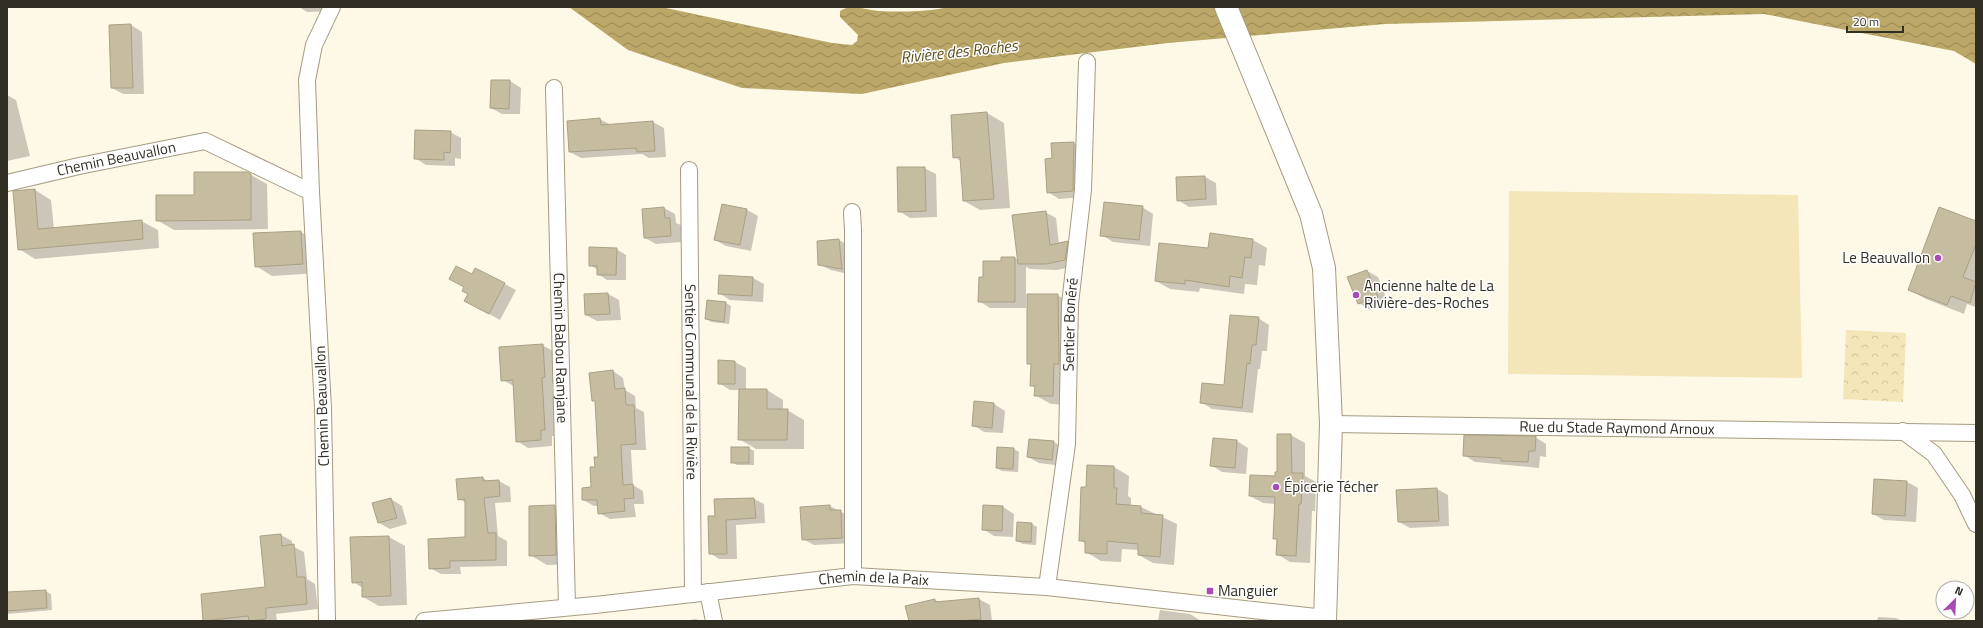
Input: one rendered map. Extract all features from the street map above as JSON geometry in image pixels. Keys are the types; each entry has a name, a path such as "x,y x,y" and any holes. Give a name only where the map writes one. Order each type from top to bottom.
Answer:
{"main road":[{"path":"1226,7 1311,214 1324,268 1331,424 1325,620"}],"street":[{"name":"Chemin Beauvallon","path":"327,621 323,408 311,192 307,80 314,45 332,7"},
{"name":"Sentier Bonéré","path":"1047,587 1067,444 1070,304 1083,190 1087,62"},
{"name":"Chemin Babou Ramjane","path":"554,88 567,607"},
{"name":"Chemin Beauvallon","path":"7,183 79,166 205,141 311,192"},
{"name":"Sentier Communal de la Rivière","path":"689,170 701,593 714,621"},
{"path":"852,212 853,576"},
{"name":"Rue du Stade Raymond Arnoux","path":"1331,424 1976,433"},
{"path":"1903,431 1934,454 1962,495 1976,524"},
{"name":"Chemin de la Paix","path":"424,621 853,576 1047,587 1325,620"}],"green space":[{"path":"1509,191 1798,195 1802,378 1508,374"},
{"path":"1846,330 1906,333 1903,402 1843,399"}],"water":[{"name":"Rivière des Roches","path":"569,7 661,7 832,43 852,45 857,41 858,35 840,17 840,11 849,7 897,12 923,11 948,7 1976,7 1976,64 1954,51 1764,14 1385,24 1168,43 1004,63 862,94 742,88 628,50"}],"building":[{"path":"131,24 133,88 111,88 109,25"},
{"path":"491,80 510,80 509,109 490,108"},
{"path":"987,112 994,199 963,201 960,157 953,158 951,115"},
{"path":"600,118 601,125 653,121 655,151 637,152 636,148 569,152 567,121"},
{"path":"415,130 451,131 450,153 444,152 444,160 414,159"},
{"path":"1074,142 1073,191 1047,193 1045,159 1052,158 1051,143"},
{"path":"897,167 925,167 926,211 898,212"},
{"path":"194,172 247,172 251,174 251,220 156,221 156,195 194,195"},
{"path":"1205,176 1206,199 1177,201 1176,177"},
{"path":"35,189 38,229 142,220 143,239 18,250 13,191"},
{"path":"1104,202 1143,206 1139,240 1100,236"},
{"path":"722,204 747,209 740,245 714,240"},
{"path":"664,207 665,218 670,218 671,236 644,238 642,209"},
{"name":"Le Beauvallon","path":"1939,207 1976,221 1976,244 1963,277 1976,282 1970,303 1951,296 1947,305 1908,290"},
{"path":"1046,211 1050,245 1068,241 1065,260 1046,264 1018,264 1012,215"},
{"path":"301,231 303,264 255,267 253,233"},
{"path":"1210,233 1253,239 1251,258 1245,257 1242,278 1230,276 1229,287 1185,280 1185,284 1155,281 1159,243 1208,248"},
{"path":"839,239 842,269 818,265 817,241"},
{"path":"589,247 617,248 616,275 597,275 597,266 589,266"},
{"path":"1001,257 1015,257 1015,302 978,302 979,277 983,277 983,261 1001,261"},
{"path":"456,266 472,274 475,268 505,283 489,314 464,301 468,294 462,291 464,287 449,279"},
{"path":"1367,270 1378,297 1358,304 1347,277"},
{"path":"719,275 753,277 752,296 718,294"},
{"path":"608,293 610,314 585,315 584,294"},
{"path":"1027,294 1058,294 1059,364 1054,364 1053,396 1034,396 1035,386 1030,386 1031,364 1027,364"},
{"path":"707,300 726,302 724,322 705,319"},
{"path":"1230,315 1259,317 1256,345 1252,345 1250,364 1247,363 1242,408 1200,403 1202,383 1224,385"},
{"path":"543,344 545,377 542,378 545,430 541,430 541,440 516,442 513,380 501,381 499,347"},
{"path":"718,360 735,361 735,384 718,384"},
{"path":"613,370 615,389 625,388 626,405 634,405 636,444 621,445 623,485 633,484 634,498 624,499 625,511 598,514 597,500 582,500 582,488 591,487 590,467 595,467 594,457 598,457 595,401 592,401 589,373"},
{"path":"739,389 767,389 767,409 788,409 787,440 738,440"},
{"path":"974,401 994,403 992,428 972,426"},
{"path":"1277,434 1291,434 1292,473 1303,473 1301,504 1299,504 1296,556 1276,555 1277,539 1273,539 1275,497 1249,496 1250,475 1275,476 1275,472 1277,472"},
{"path":"1464,435 1536,436 1535,451 1529,451 1528,462 1501,461 1501,458 1463,456"},
{"path":"1213,438 1237,440 1235,468 1210,466"},
{"path":"1029,439 1054,441 1052,460 1027,457"},
{"path":"731,447 749,447 749,463 731,463"},
{"path":"997,447 1014,448 1013,469 996,468"},
{"path":"1087,465 1114,466 1114,488 1117,488 1116,504 1141,506 1141,513 1163,515 1160,557 1138,555 1138,544 1107,541 1107,554 1085,553 1085,541 1079,541 1081,487 1086,487"},
{"path":"483,477 483,481 499,480 500,496 484,498 488,533 496,533 496,560 450,561 450,568 429,569 428,539 465,537 465,499 458,500 456,479"},
{"path":"1874,479 1907,481 1905,516 1872,514"},
{"path":"1437,488 1439,521 1398,522 1396,490"},
{"path":"391,498 397,518 378,523 372,503"},
{"path":"754,498 756,518 726,520 727,554 709,554 708,516 715,516 714,499"},
{"path":"555,505 556,555 529,556 529,506"},
{"path":"830,505 830,510 841,510 842,538 802,540 800,507"},
{"path":"983,505 1003,506 1002,531 982,530"},
{"path":"1017,522 1032,523 1031,542 1016,541"},
{"path":"281,534 282,546 294,544 297,577 305,577 307,604 266,608 266,619 249,621 248,616 203,621 201,594 265,587 260,536"},
{"path":"389,536 391,596 362,597 362,582 352,583 350,537"},
{"path":"46,590 47,608 7,611 7,592"},
{"path":"979,598 981,619 959,621 909,621 905,606 935,599 935,602"}],"place":[{"name":"Le Beauvallon","path":"1938,258"},
{"name":"Ancienne halte de La Rivière-des-Roches","path":"1356,295"},
{"name":"Épicerie Técher","path":"1276,487"},
{"name":"Manguier","path":"1210,591"}]}
